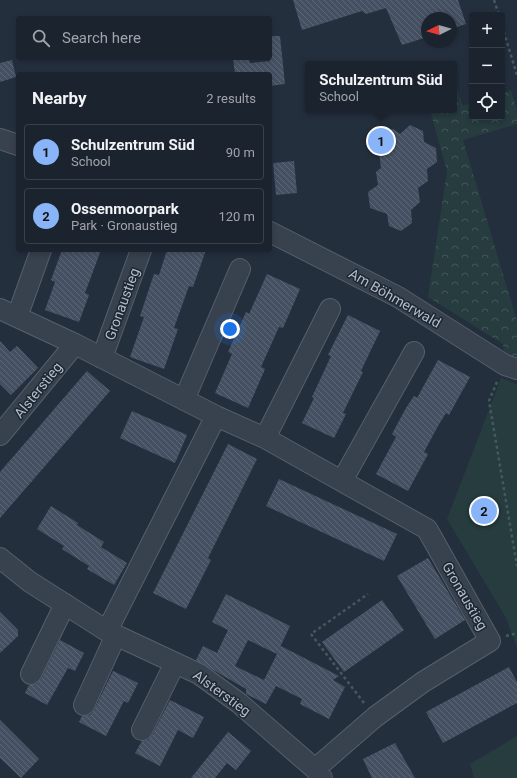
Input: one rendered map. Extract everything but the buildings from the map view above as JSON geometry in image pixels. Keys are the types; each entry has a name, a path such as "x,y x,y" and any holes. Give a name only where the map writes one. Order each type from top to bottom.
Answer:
{"street":[{"path":"0,139 16,144"},
{"name":"Am Böhmerwald","path":"272,233 398,297 511,367"},
{"name":"Gronaustieg","path":"40,252 9,313 75,344 216,416 265,438 427,529 490,641 423,682 375,717 318,774"},
{"name":"Gronaustieg","path":"102,358 140,252"},
{"path":"184,400 240,269"},
{"path":"265,438 330,309"},
{"name":"Alsterstieg","path":"0,435 75,344"},
{"path":"342,481 414,352"},
{"path":"84,705 112,633 216,416"},
{"name":"Alsterstieg","path":"0,558 30,582 112,633 199,674 239,703 318,774"},
{"path":"30,674 65,604"},
{"path":"142,730 175,663"}],"path":[{"path":"494,0 497,12"},
{"path":"505,36 517,75"},
{"path":"511,367 489,401 517,566"},
{"path":"368,594 310,634 375,717"}],"green space":[{"path":"457,89 463,106 469,104 469,120 505,120 505,93 511,90 517,110 517,124 463,140 517,321 517,365 505,365 503,344 428,297 447,171 431,113 457,113"},
{"path":"501,378 517,384 517,648 506,618 447,519"},
{"path":"517,736 517,778 474,778 470,764"}],"place":[{"name":"Schulzentrum Süd","path":"381,141"},
{"name":"Ossenmoorpark","path":"484,511"}]}
